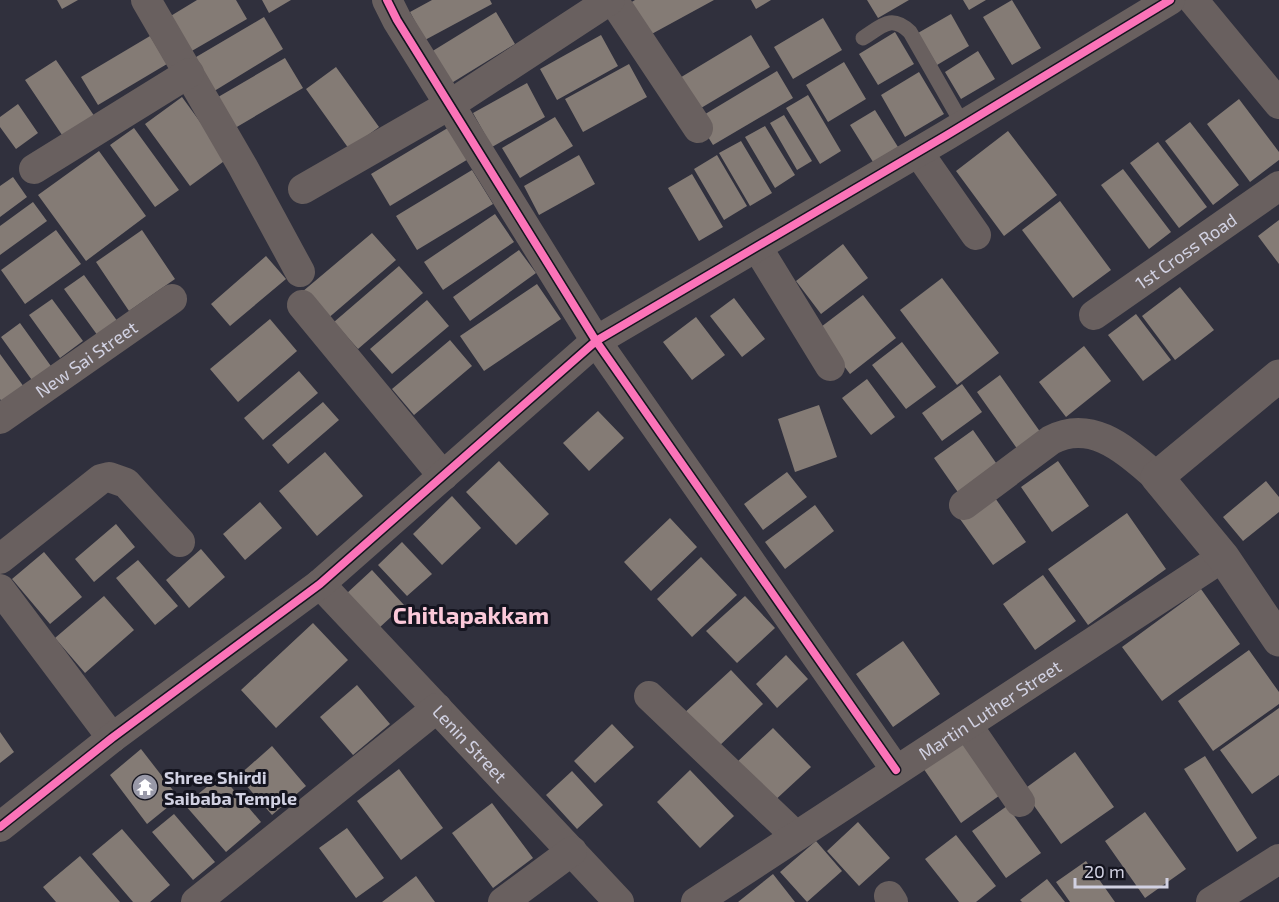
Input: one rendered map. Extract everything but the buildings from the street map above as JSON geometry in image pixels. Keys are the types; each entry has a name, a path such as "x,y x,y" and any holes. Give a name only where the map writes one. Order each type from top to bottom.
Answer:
{"street":[{"path":"146,0 243,166 300,272"},
{"path":"387,0 397,20 596,341 896,770"},
{"path":"303,189 451,104 612,0 698,128"},
{"path":"0,827 112,738 320,584 596,341 918,152 1170,0"},
{"path":"1193,0 1279,104"},
{"path":"34,169 189,74"},
{"path":"918,152 976,235"},
{"name":"1st Cross Road","path":"1094,315 1279,186"},
{"path":"757,247 830,366"},
{"name":"New Sai Street","path":"0,419 171,299"},
{"path":"302,305 443,476"},
{"path":"1157,477 1279,376"},
{"path":"964,505 1051,440 1061,435 1074,433 1097,436 1118,445 1157,477 1222,557 1279,640"},
{"path":"0,559 101,479 109,477 118,478 126,483 180,542"},
{"name":"Martin Luther Street","path":"696,902 1222,557"},
{"name":"Lenin Street","path":"320,584 619,902"},
{"path":"0,589 112,738"},
{"path":"649,696 796,837"},
{"path":"196,902 436,708"},
{"path":"966,725 1020,802"},
{"path":"503,902 572,851"},
{"path":"1211,902 1279,858"}],"lane":[{"path":"863,38 889,22 901,23 910,32 963,125"}],"cycle path":[{"path":"387,0 397,20 596,341 896,770"},
{"path":"0,827 112,738 320,584 596,341 947,135 1170,0"}],"place":[{"name":"Shree Shirdi Saibaba Temple","path":"145,787"}],"district":[{"name":"Chitlapakkam","path":"471,614"}]}
